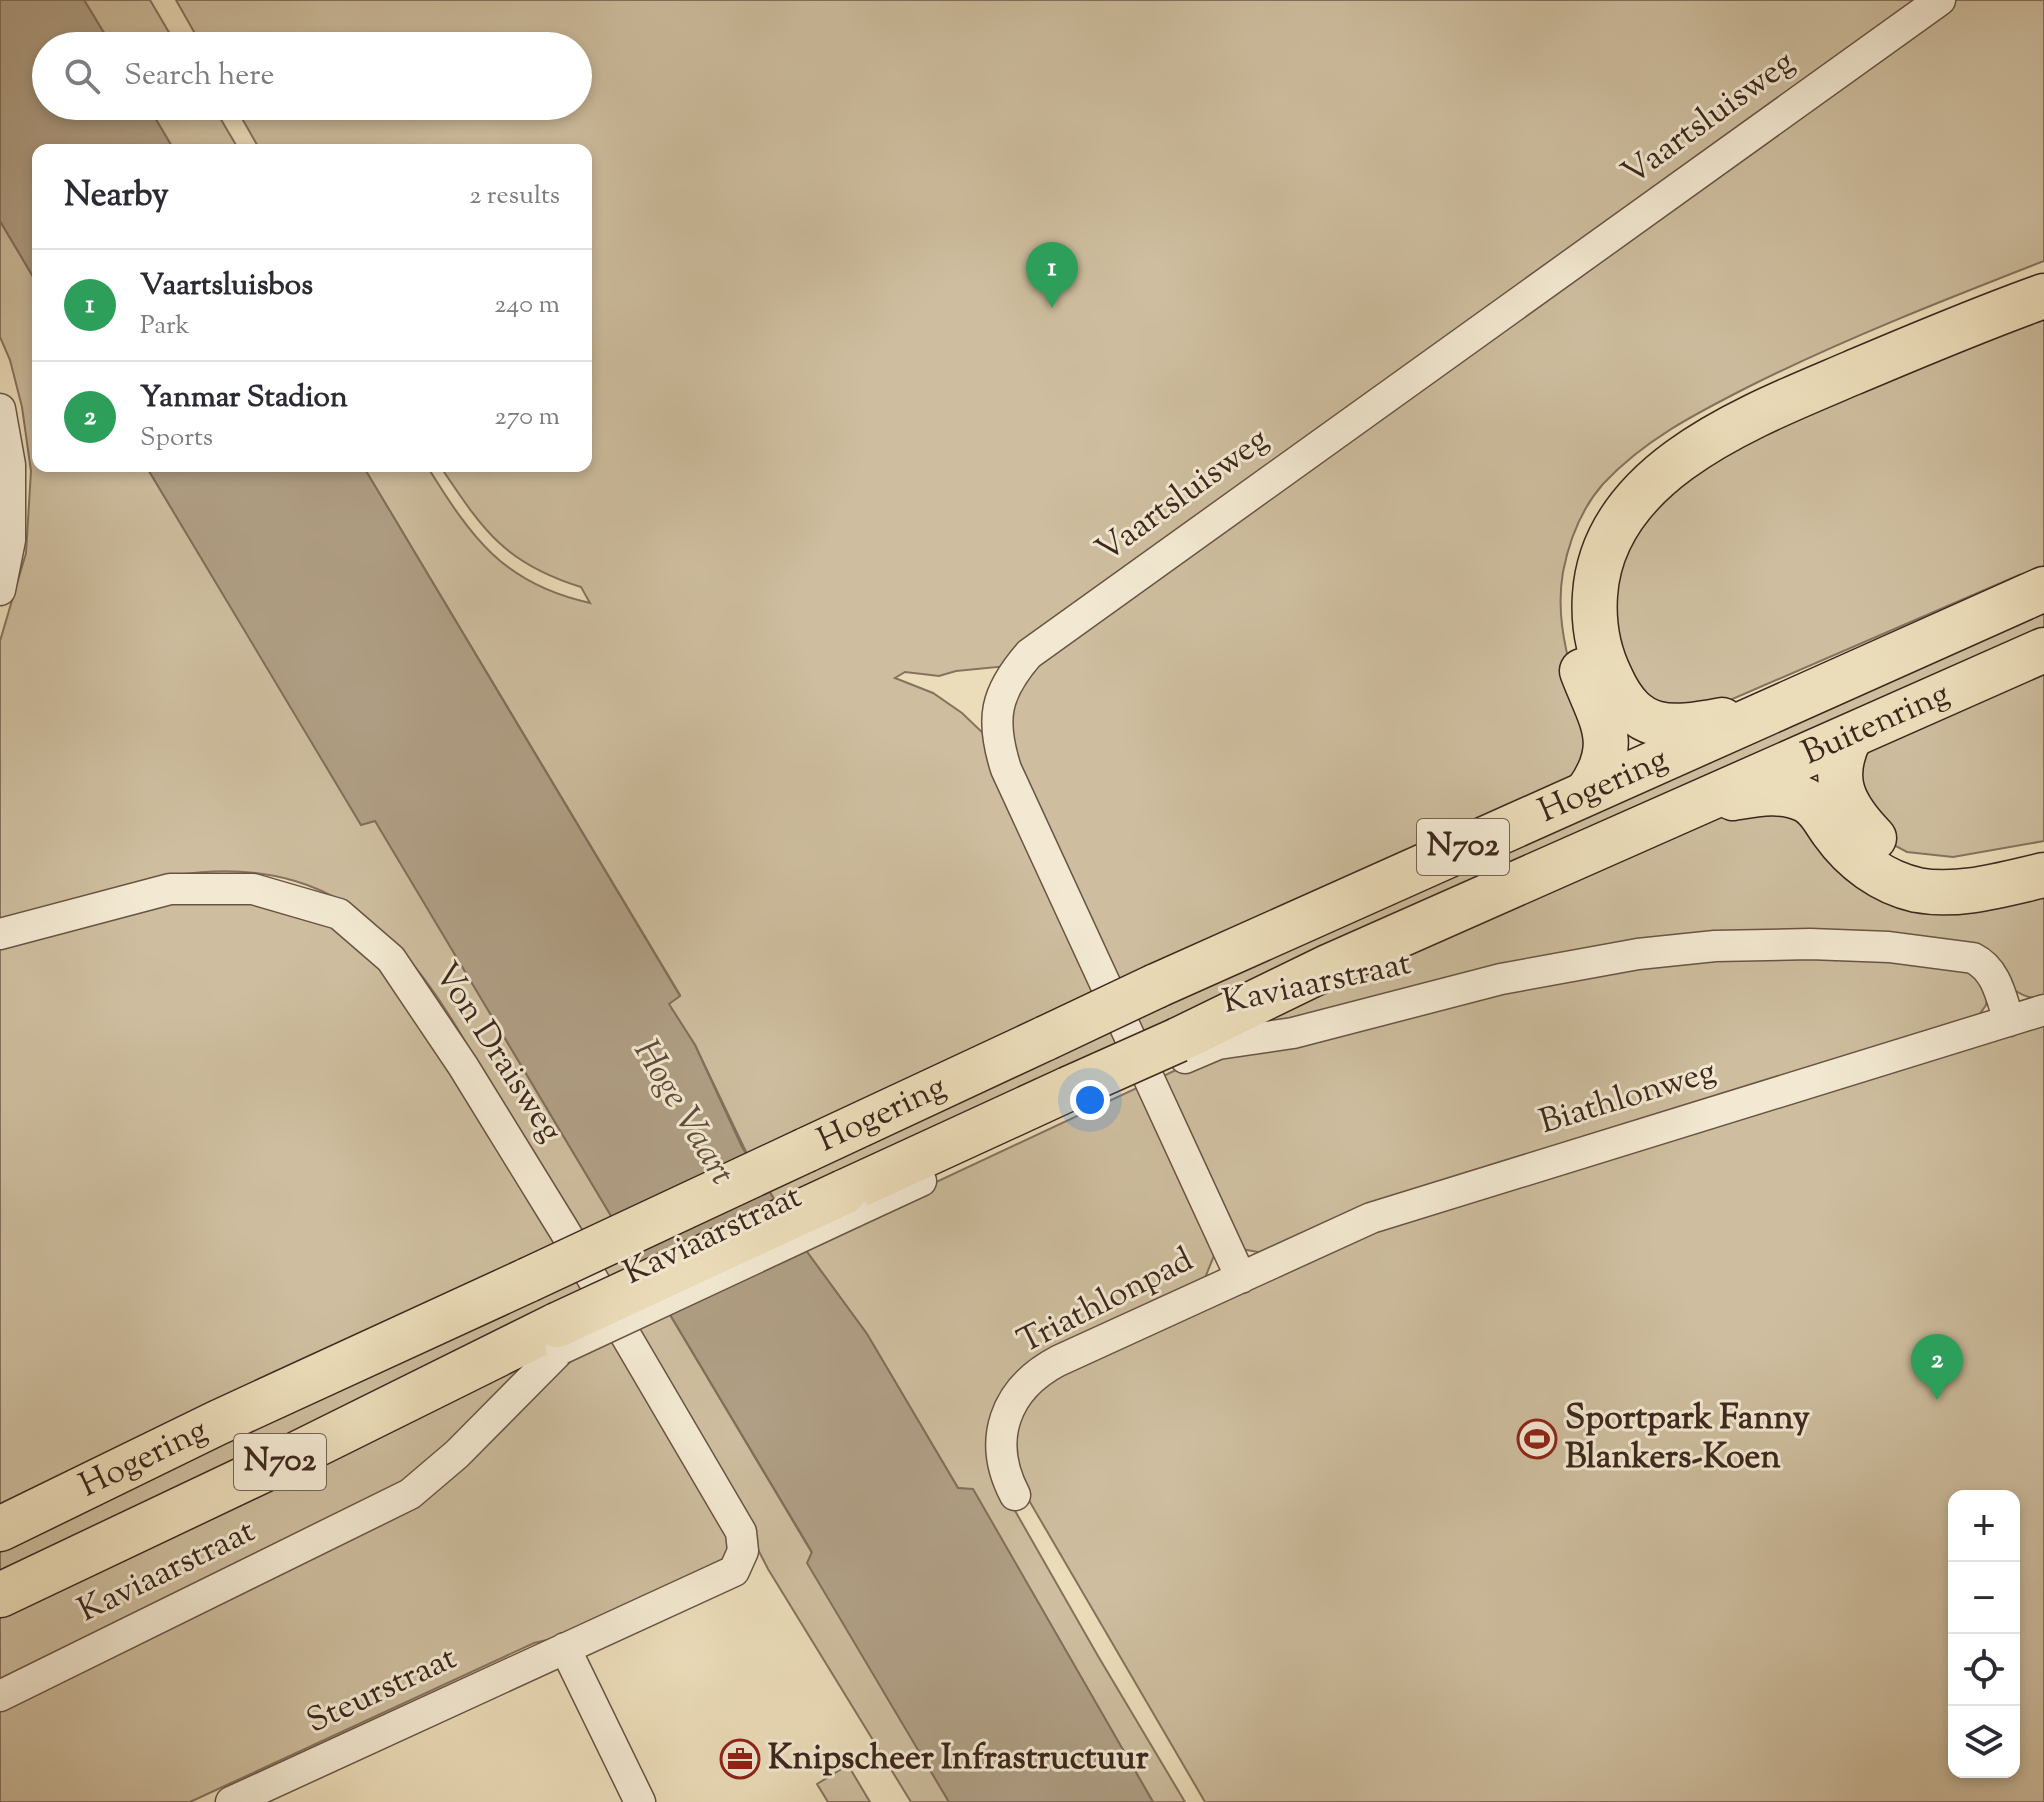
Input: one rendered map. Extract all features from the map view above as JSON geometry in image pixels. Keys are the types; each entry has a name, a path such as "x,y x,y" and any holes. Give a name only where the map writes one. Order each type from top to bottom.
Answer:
{"highway":[{"path":"1588,791 1604,762 1607,737 1574,648 1570,620 1571,586 1581,542 1591,519 1623,476 1673,434 1758,389 1905,323 2044,270"},
{"path":"1771,711 1676,728 1649,722 1620,697 1600,650 1594,607 1603,553 1625,511 1668,468 1743,423 1873,364 2044,296"},
{"name":"Buitenring","path":"1771,711 2044,589"},
{"name":"Buitenring","path":"1707,801 2044,650"},
{"name":"Hogering","path":"0,1529 217,1423 1156,986 1771,711"},
{"path":"1850,737 1838,772 1841,790 1856,820 1886,848 1916,861 1953,865 2044,850"},
{"path":"1707,801 1779,793 1806,801 1817,808 1840,841 1863,865 1881,876 1917,890 1952,892 2044,875"},
{"name":"Hogering","path":"0,1595 295,1455 559,1337 1182,1049 1330,966 1707,801"}],"street":[{"name":"Vaartsluisweg","path":"1241,1278 1006,769 999,749 996,718 1005,684 1029,654 1940,0"},
{"path":"0,409 10,465 10,540 0,590"},
{"name":"Von Draisweg","path":"0,934 170,889 253,889 339,914 391,959 463,1066 564,1230 741,1532 743,1551"},
{"name":"Kaviaarstraat","path":"1182,1049 1313,1028 1550,969 1638,954 1745,945 1889,947 1973,958 1984,963 1992,973 2009,1021"},
{"name":"Biathlonweg","path":"1241,1278 1343,1230 1394,1210 2044,1010"},
{"name":"Triathlonpad","path":"1015,1495 1004,1468 1001,1438 1005,1418 1024,1384 1058,1361 1241,1278"},
{"name":"Kaviaarstraat","path":"0,1696 410,1494 457,1454 559,1337"},
{"name":"Steurstraat","path":"231,1802 734,1571 743,1551"},
{"path":"565,1648 640,1802"}],"shaded area":[{"path":"84,0 150,0 169,32 103,32"},
{"path":"176,0 2044,0 2044,261 1857,336 1748,387 1653,441 1603,484 1583,514 1573,537 1563,572 1561,593 1563,635 1594,736 1576,776 1118,987 1006,741 1007,666 956,671 939,676 905,672 895,678 933,693 962,713 985,735 1101,994 749,1158 695,1045 668,1004 680,995 367,472 431,472 459,515 492,554 534,584 590,603 581,587 533,567 498,542 469,509 444,472 592,472 592,144 257,144 243,120 592,120 592,32 194,32"},
{"path":"156,120 221,120 235,144 170,144"},
{"path":"0,221 32,275 32,472 150,472 361,824 375,820 812,1553 808,1563 949,1802 911,1802 768,1569 748,1530 591,1269 457,1028 418,971 385,934 349,906 309,886 257,873 220,871 146,881 0,922 0,641 26,553 31,471 22,407 10,360 0,337"},
{"path":"2044,303 2044,568 2019,575 1721,704 1647,706 1605,643 1627,518 1661,483"},
{"path":"2044,603 2044,635 1142,1039 1130,1012"},
{"path":"2044,661 2044,841 1953,857 1907,852 1890,843 1851,767 1854,751"},
{"path":"1776,801 1865,878 2044,882 2044,999 2016,991 1989,955 1841,934 1248,1030 1446,926 1723,810"},
{"path":"254,889 368,944 566,1247 0,1520 0,938 103,906"},
{"path":"1693,953 1964,961 1988,994 1986,1005 1977,1018 1263,1253 1242,1249 1159,1078 1216,1051 1453,997"},
{"path":"1113,1019 1125,1046 779,1207 764,1182"},
{"name":"Sportpark Fanny Blankers-Koen","path":"2044,1019 2044,1802 1205,1802 1013,1473 1019,1407 1039,1382 1372,1225"},
{"path":"1143,1085 1215,1253 1203,1283 1027,1368 1006,1495 1185,1802 1153,1802 973,1490 958,1488 867,1334 802,1245"},
{"path":"579,1270 595,1295 0,1579 0,1545"},
{"path":"615,1332 733,1533 727,1557 577,1633 534,1643 190,1802 0,1802 0,1703 403,1509 566,1354"},
{"path":"563,1337 422,1472 0,1685 0,1607"},
{"path":"848,1765 870,1802 828,1802 817,1784"}],"water":[{"path":"0,0 84,0 103,32 32,32 32,120 156,120 170,144 32,144 32,275 0,221"},
{"name":"Hoge Vaart","path":"150,472 367,472 680,996 669,1004 695,1045 742,1147 802,1245 867,1334 958,1488 973,1489 1153,1802 949,1802 807,1563 812,1552 375,821 361,825"}],"place":[{"name":"Vaartsluisbos","path":"1052,308"},
{"name":"Yanmar Stadion","path":"1937,1400"},
{"name":"Sportpark Fanny Blankers-Koen","path":"1537,1439"},
{"name":"Knipscheer Infrastructuur","path":"740,1759"}]}
